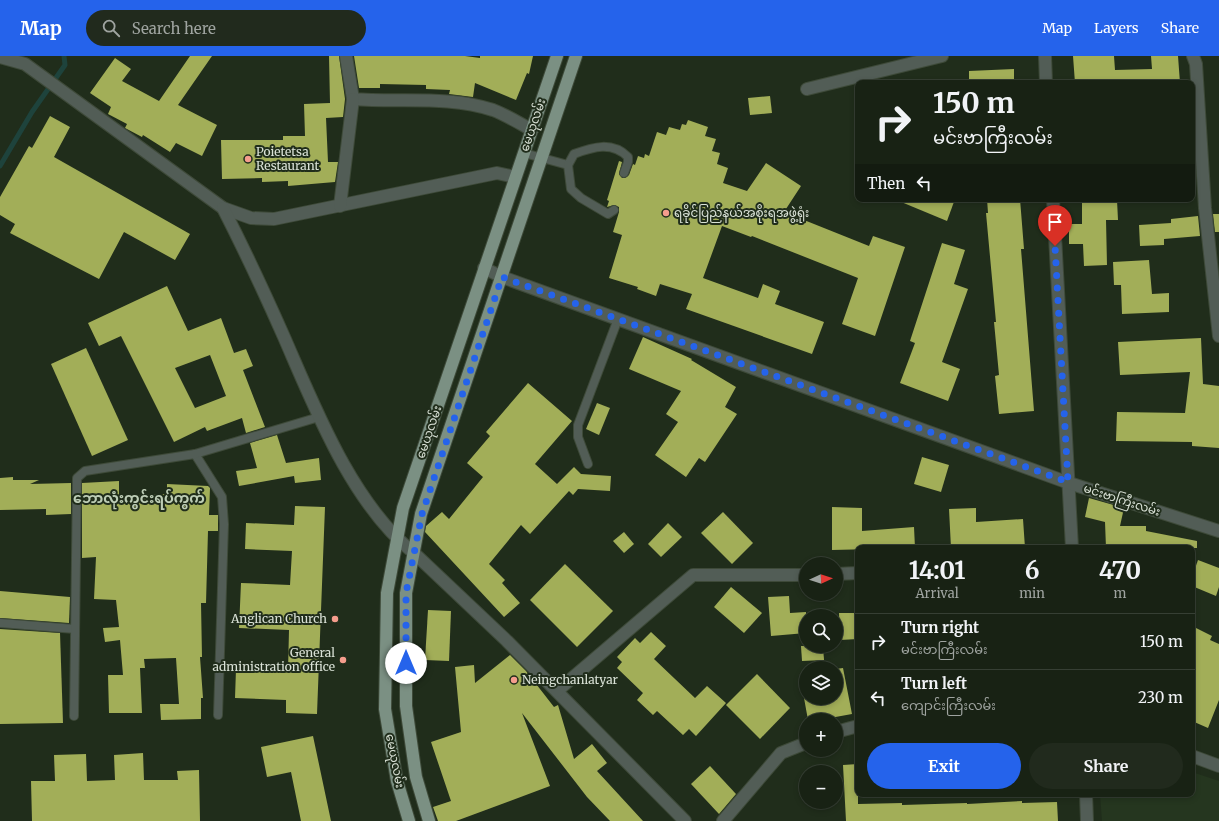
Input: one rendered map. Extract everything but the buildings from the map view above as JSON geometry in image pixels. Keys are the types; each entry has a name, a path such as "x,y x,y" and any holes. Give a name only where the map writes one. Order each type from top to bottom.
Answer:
{"main road":[{"name":"မေယုလမ်း","path":"409,821 397,781 385,709 387,593 403,508 557,56"},
{"name":"မေယုလမ်း","path":"429,821 416,777 406,706 406,593 422,514 576,56"}],"street":[{"path":"340,206 353,99 346,56"},
{"path":"807,89 942,56"},
{"path":"1044,56 1046,80"},
{"path":"1193,56 1196,64 1204,208 1219,336"},
{"path":"0,57 25,64 224,208 251,218 274,219 497,173 515,177"},
{"path":"353,99 381,101 436,101 462,104 493,110 532,130"},
{"path":"1053,202 1072,545"},
{"path":"224,208 256,274 319,417 362,496 397,540 414,553 508,641 685,821"},
{"name":"မင်းဗာကြီးလမ်း","path":"484,268 502,277 1068,482 1219,531"},
{"path":"843,574 855,573"},
{"path":"557,691 693,575 799,574"},
{"path":"843,730 855,727"},
{"path":"723,821 781,753 799,746"},
{"path":"1195,757 1219,766"},
{"path":"1086,797 1087,821"}],"lane":[{"path":"614,210 612,213 608,214 581,198 571,189 568,165 574,154 601,145 622,150 628,157 628,162 624,173"},
{"path":"524,153 568,165"},
{"path":"588,464 578,437 578,425 618,319"},
{"path":"74,716 76,478 85,471 195,454 319,417"},
{"path":"195,454 222,497 224,524 218,714"},
{"path":"0,624 75,629"}],"shaded area":[{"path":"1195,773 1219,781 1219,821 1102,821 1100,797 1195,797"}],"waterway":[{"path":"0,166 32,112 65,65 64,56"}],"place":[{"name":"Poietetsa Restaurant","path":"248,159"},
{"name":"ရခိုင်ပြည်နယ်အစိုးရအဖွဲ့ရုံး","path":"666,213"},
{"name":"Anglican Church","path":"335,619"},
{"name":"General administration office","path":"343,660"},
{"name":"Neingchanlatyar","path":"514,680"}],"district":[{"name":"ဘောလုံးကွင်းရပ်ကွက်","path":"139,498"}],"route":[{"path":"406,663 406,593 422,514 502,277 1068,482 1055,246"}]}
